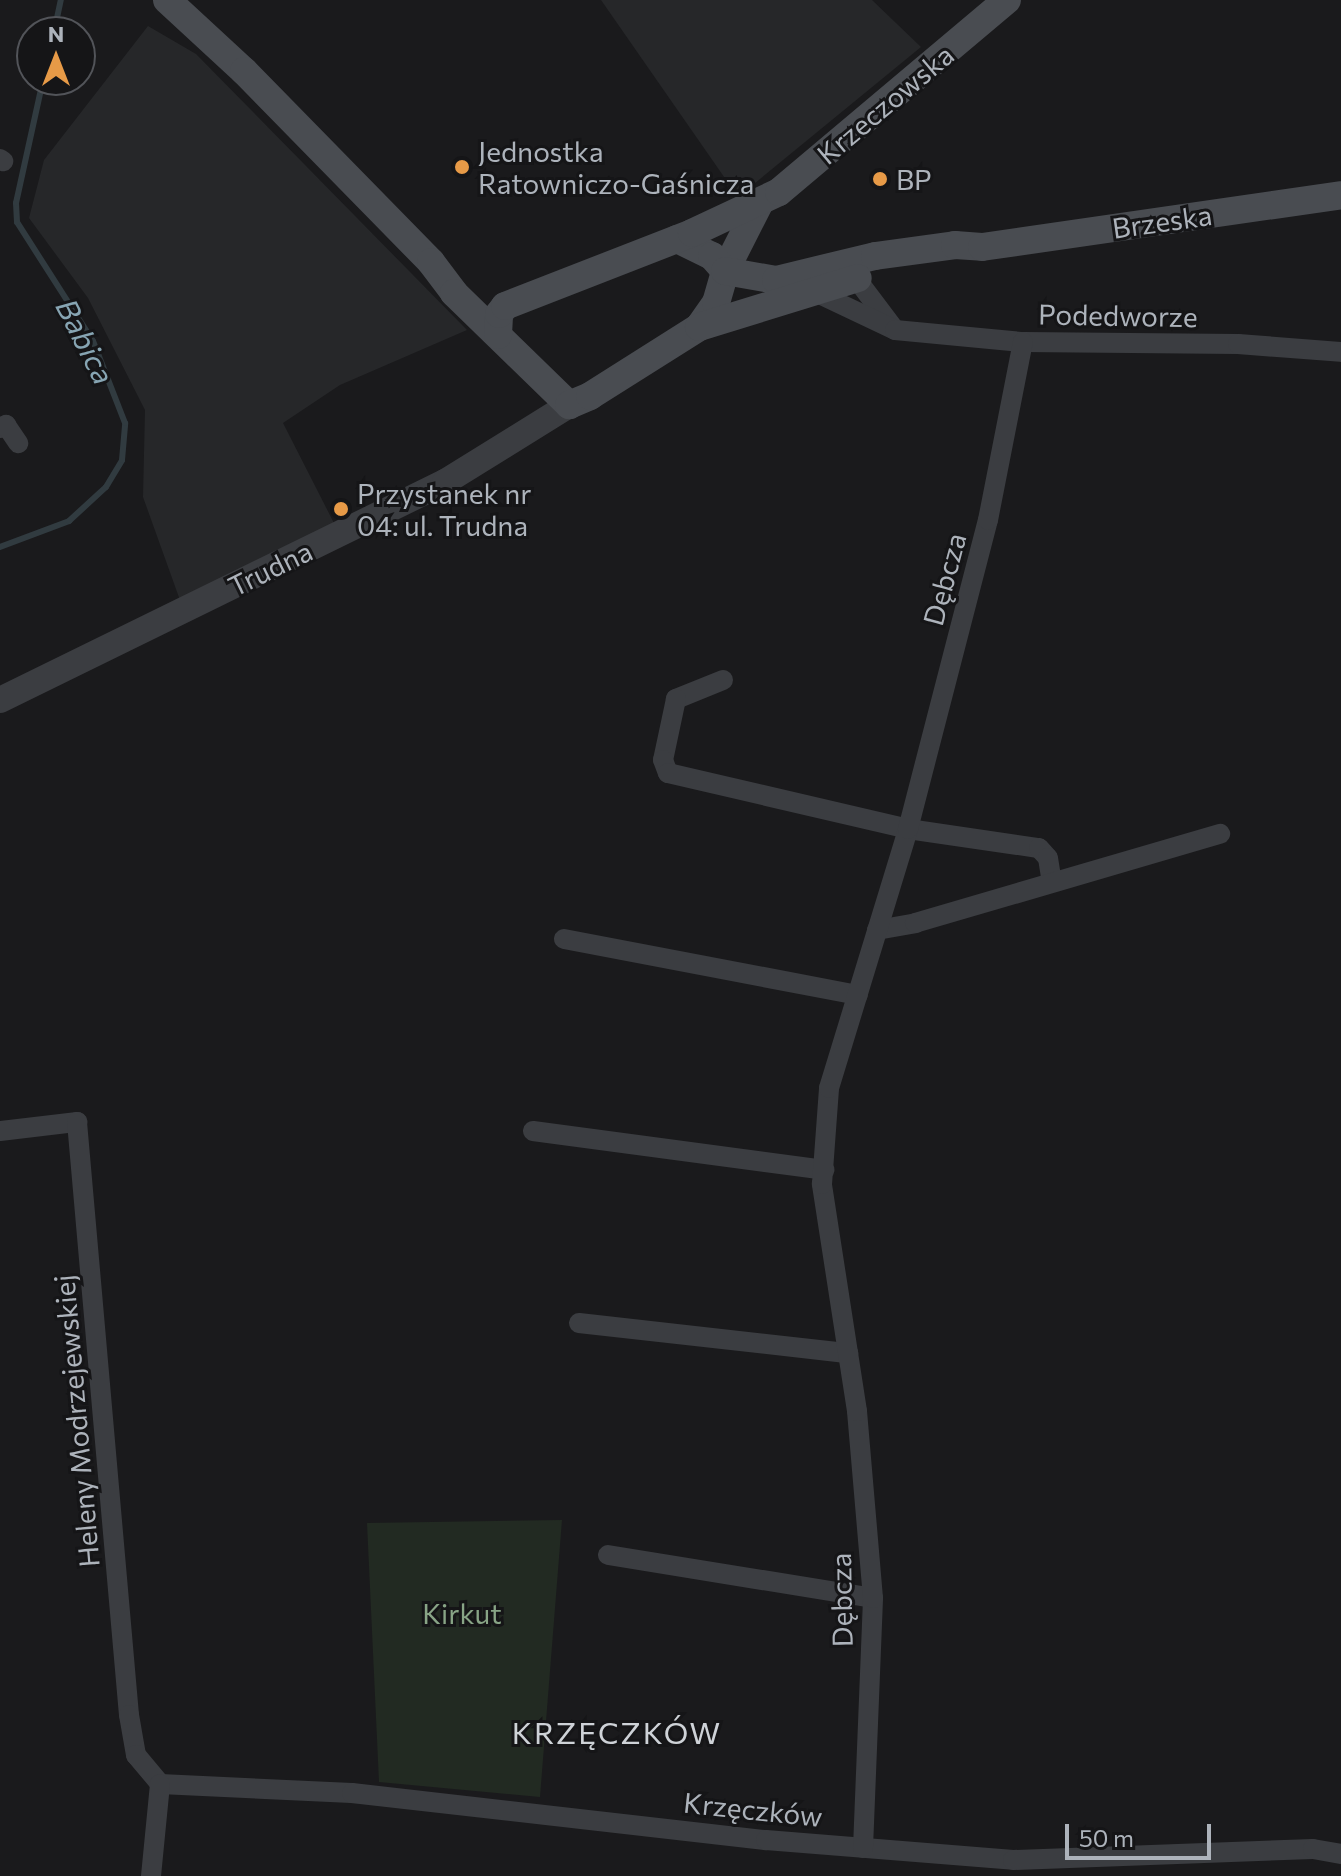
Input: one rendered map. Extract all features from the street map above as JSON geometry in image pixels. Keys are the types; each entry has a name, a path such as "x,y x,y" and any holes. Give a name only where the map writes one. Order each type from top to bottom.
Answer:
{"main road":[{"path":"167,0 244,71 431,262 454,293 569,405"},
{"name":"Krzeczowska","path":"505,306 677,239 779,192 1007,0"},
{"name":"Brzeska","path":"725,271 776,280 850,270 955,245 982,247 1341,195"},
{"name":"Krzeczowska","path":"699,327 716,303 725,271 760,202"},
{"path":"677,239 712,256 725,271"},
{"path":"431,262 464,284 479,301 505,306 499,314 498,335"},
{"name":"Brzeska","path":"699,327 813,291 850,270"},
{"name":"Trudna","path":"569,405 590,396 699,327"}],"street":[{"path":"850,270 895,330"},
{"name":"Podedworze","path":"813,291 895,330 1023,342 1238,344 1341,352"},
{"name":"Dębcza","path":"863,1848 873,1598 857,1411 822,1184 829,1088 908,829 988,520 1023,342"},
{"name":"Trudna","path":"0,700 445,482 569,405"},
{"path":"0,428 6,425 18,443"},
{"path":"723,680 676,699 663,760 668,773 908,829 1039,848 1048,858 1052,882"},
{"path":"877,930 915,923 1220,834"},
{"path":"564,939 858,995"},
{"name":"Heleny Modrzejewskiej","path":"0,1131 77,1122 129,1715 136,1755 160,1784"},
{"path":"533,1131 824,1170"},
{"path":"579,1323 848,1353"},
{"path":"608,1555 873,1598"},
{"path":"151,1876 160,1784"},
{"name":"Krzęczków","path":"160,1784 352,1793 863,1848 1013,1860 1313,1849 1341,1854"}],"shaded area":[{"path":"601,0 872,0 921,47 738,197"},
{"path":"148,26 196,54 467,330 340,385 283,423 336,527 181,603 143,497 145,410 88,298 29,218 44,160"}],"green space":[{"name":"Kirkut","path":"562,1520 540,1797 379,1782 367,1523"}],"waterway":[{"name":"Babica","path":"58,16 61,0"},
{"name":"Babica","path":"0,547 69,521 106,487 122,460 125,423 93,341 17,222 16,203 39,96"}],"place":[{"name":"Jednostka Ratowniczo-Gaśnicza","path":"462,167"},
{"name":"BP","path":"880,179"},
{"name":"Przystanek nr 04: ul. Trudna","path":"341,509"}],"district":[{"name":"KRZĘCZKÓW","path":"617,1732"}]}
